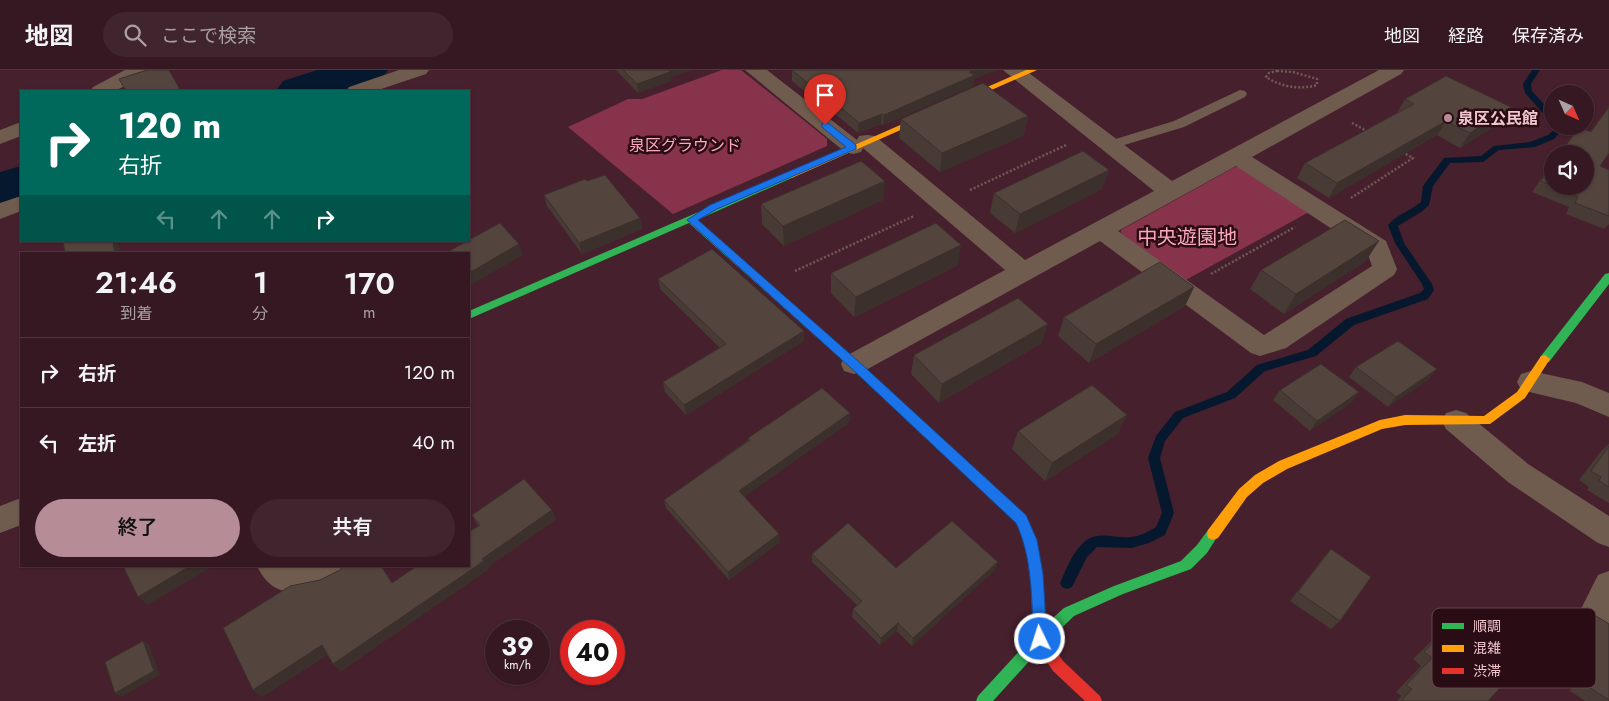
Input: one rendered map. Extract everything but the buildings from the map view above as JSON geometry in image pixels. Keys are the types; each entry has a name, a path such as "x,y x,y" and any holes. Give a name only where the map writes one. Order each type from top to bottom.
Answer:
{"street":[{"path":"102,90 140,70"},
{"path":"359,90 419,70"},
{"path":"854,364 1394,70"},
{"path":"470,315 691,220 714,207 1022,72 1171,192"},
{"path":"770,75 1023,272"},
{"path":"0,138 20,128"},
{"path":"1100,230 1260,346 1277,341 1385,269 1377,247 1236,156"},
{"path":"0,211 20,204"},
{"path":"691,220 854,364 1021,519 1031,540 1036,574 1040,639 1058,666 1095,701"},
{"path":"984,701 1040,639 1069,612 1119,590 1186,565 1202,549 1242,493 1259,479 1283,465 1380,425 1405,420 1486,421 1521,395 1551,351 1609,277"},
{"path":"1531,382 1582,392 1609,406"},
{"path":"1456,420 1518,473 1609,533"},
{"path":"0,520 20,511"},
{"path":"274,567 286,578 294,581 314,576 336,567"},
{"path":"1609,586 1597,611 1609,618"}],"lane":[{"path":"1111,145 1179,124 1240,94"}],"path":[{"path":"1276,71 1295,71 1318,79 1317,85 1307,88 1292,87 1272,82 1266,77 1269,73 1276,71"}],"green space":[{"name":"泉区グラウンド","path":"722,70 741,70 827,139 827,146 673,214 568,127 628,99 642,99"},
{"name":"中央遊園地","path":"1235,167 1239,167 1309,212 1184,281 1121,233 1121,230"}],"waterway":[{"path":"303,90 365,70"},
{"path":"1536,70 1527,84 1528,91 1544,109"},
{"path":"1067,583 1082,553 1094,542 1103,540 1131,543 1161,531 1168,513 1154,458 1160,439 1179,415 1231,395 1261,368 1312,353 1350,322 1424,296 1429,290 1427,284 1405,252 1395,234 1393,225 1426,203 1428,186 1447,160 1483,159 1497,148 1532,145 1553,135"},
{"path":"0,190 20,183"}],"traffic: fast":[{"path":"470,315 791,175"},
{"path":"691,220 854,364 999,499"},
{"path":"1545,359 1609,277"},
{"path":"983,701 1040,639 1069,612 1119,590 1186,565 1202,549 1213,534"}],"traffic: slow":[{"path":"791,175 1033,70"},
{"path":"1213,534 1243,493 1259,479 1283,465 1380,425 1405,420 1486,421 1521,395 1545,359"}],"traffic: jam":[{"path":"999,499 1021,519 1031,540 1036,574 1040,639 1058,666 1095,701"}],"place":[{"name":"泉区公民館","path":"1448,118"}],"route":[{"path":"825,125 852,147 714,207 691,220 854,364 1021,519 1031,540 1036,574 1040,639"}]}
